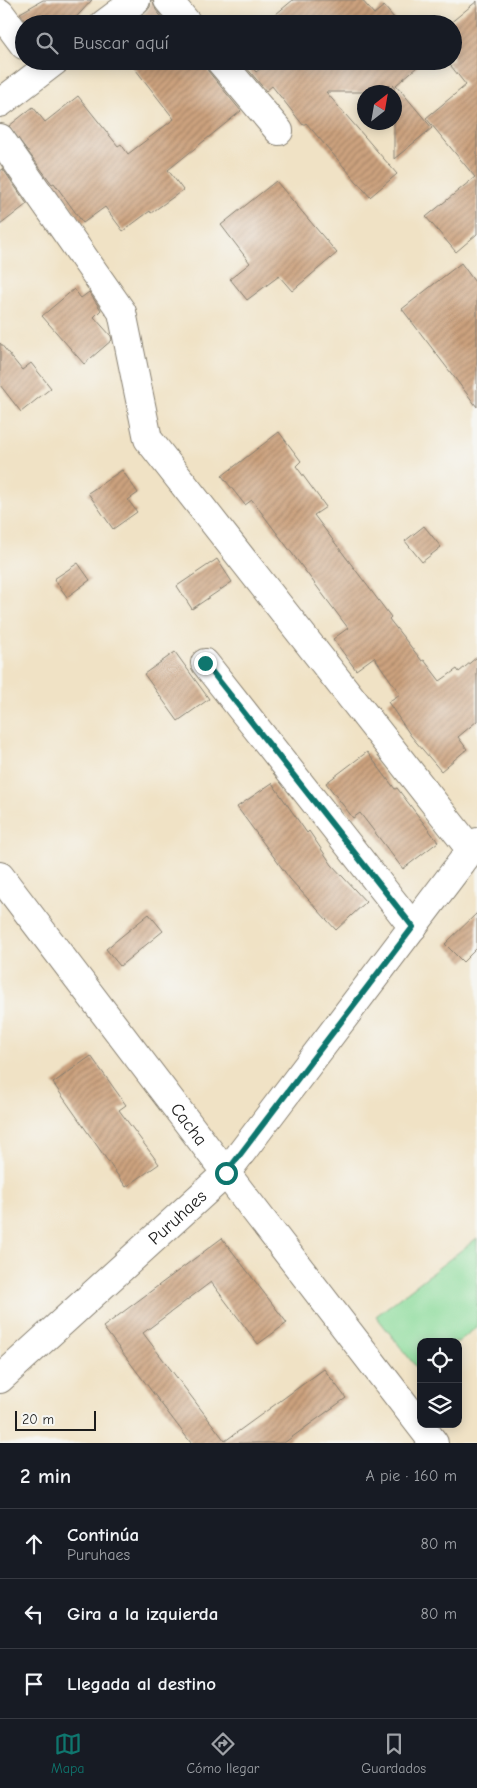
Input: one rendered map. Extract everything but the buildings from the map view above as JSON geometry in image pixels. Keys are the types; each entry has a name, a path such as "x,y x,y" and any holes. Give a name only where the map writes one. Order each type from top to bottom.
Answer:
{"street":[{"path":"116,15 136,0"},
{"path":"168,0 180,15"},
{"path":"0,13 15,33"},
{"path":"0,103 37,70"},
{"path":"228,70 279,131"},
{"path":"0,138 122,312 148,439 474,846"},
{"path":"205,663 413,927"},
{"name":"Puruhaes","path":"0,1379 226,1173 474,846"},
{"name":"Cacha","path":"0,876 434,1443"}],"green space":[{"path":"477,1238 477,1327 462,1339 417,1338 417,1368 376,1316"}],"route":[{"path":"205,663 413,927 226,1173"}]}
